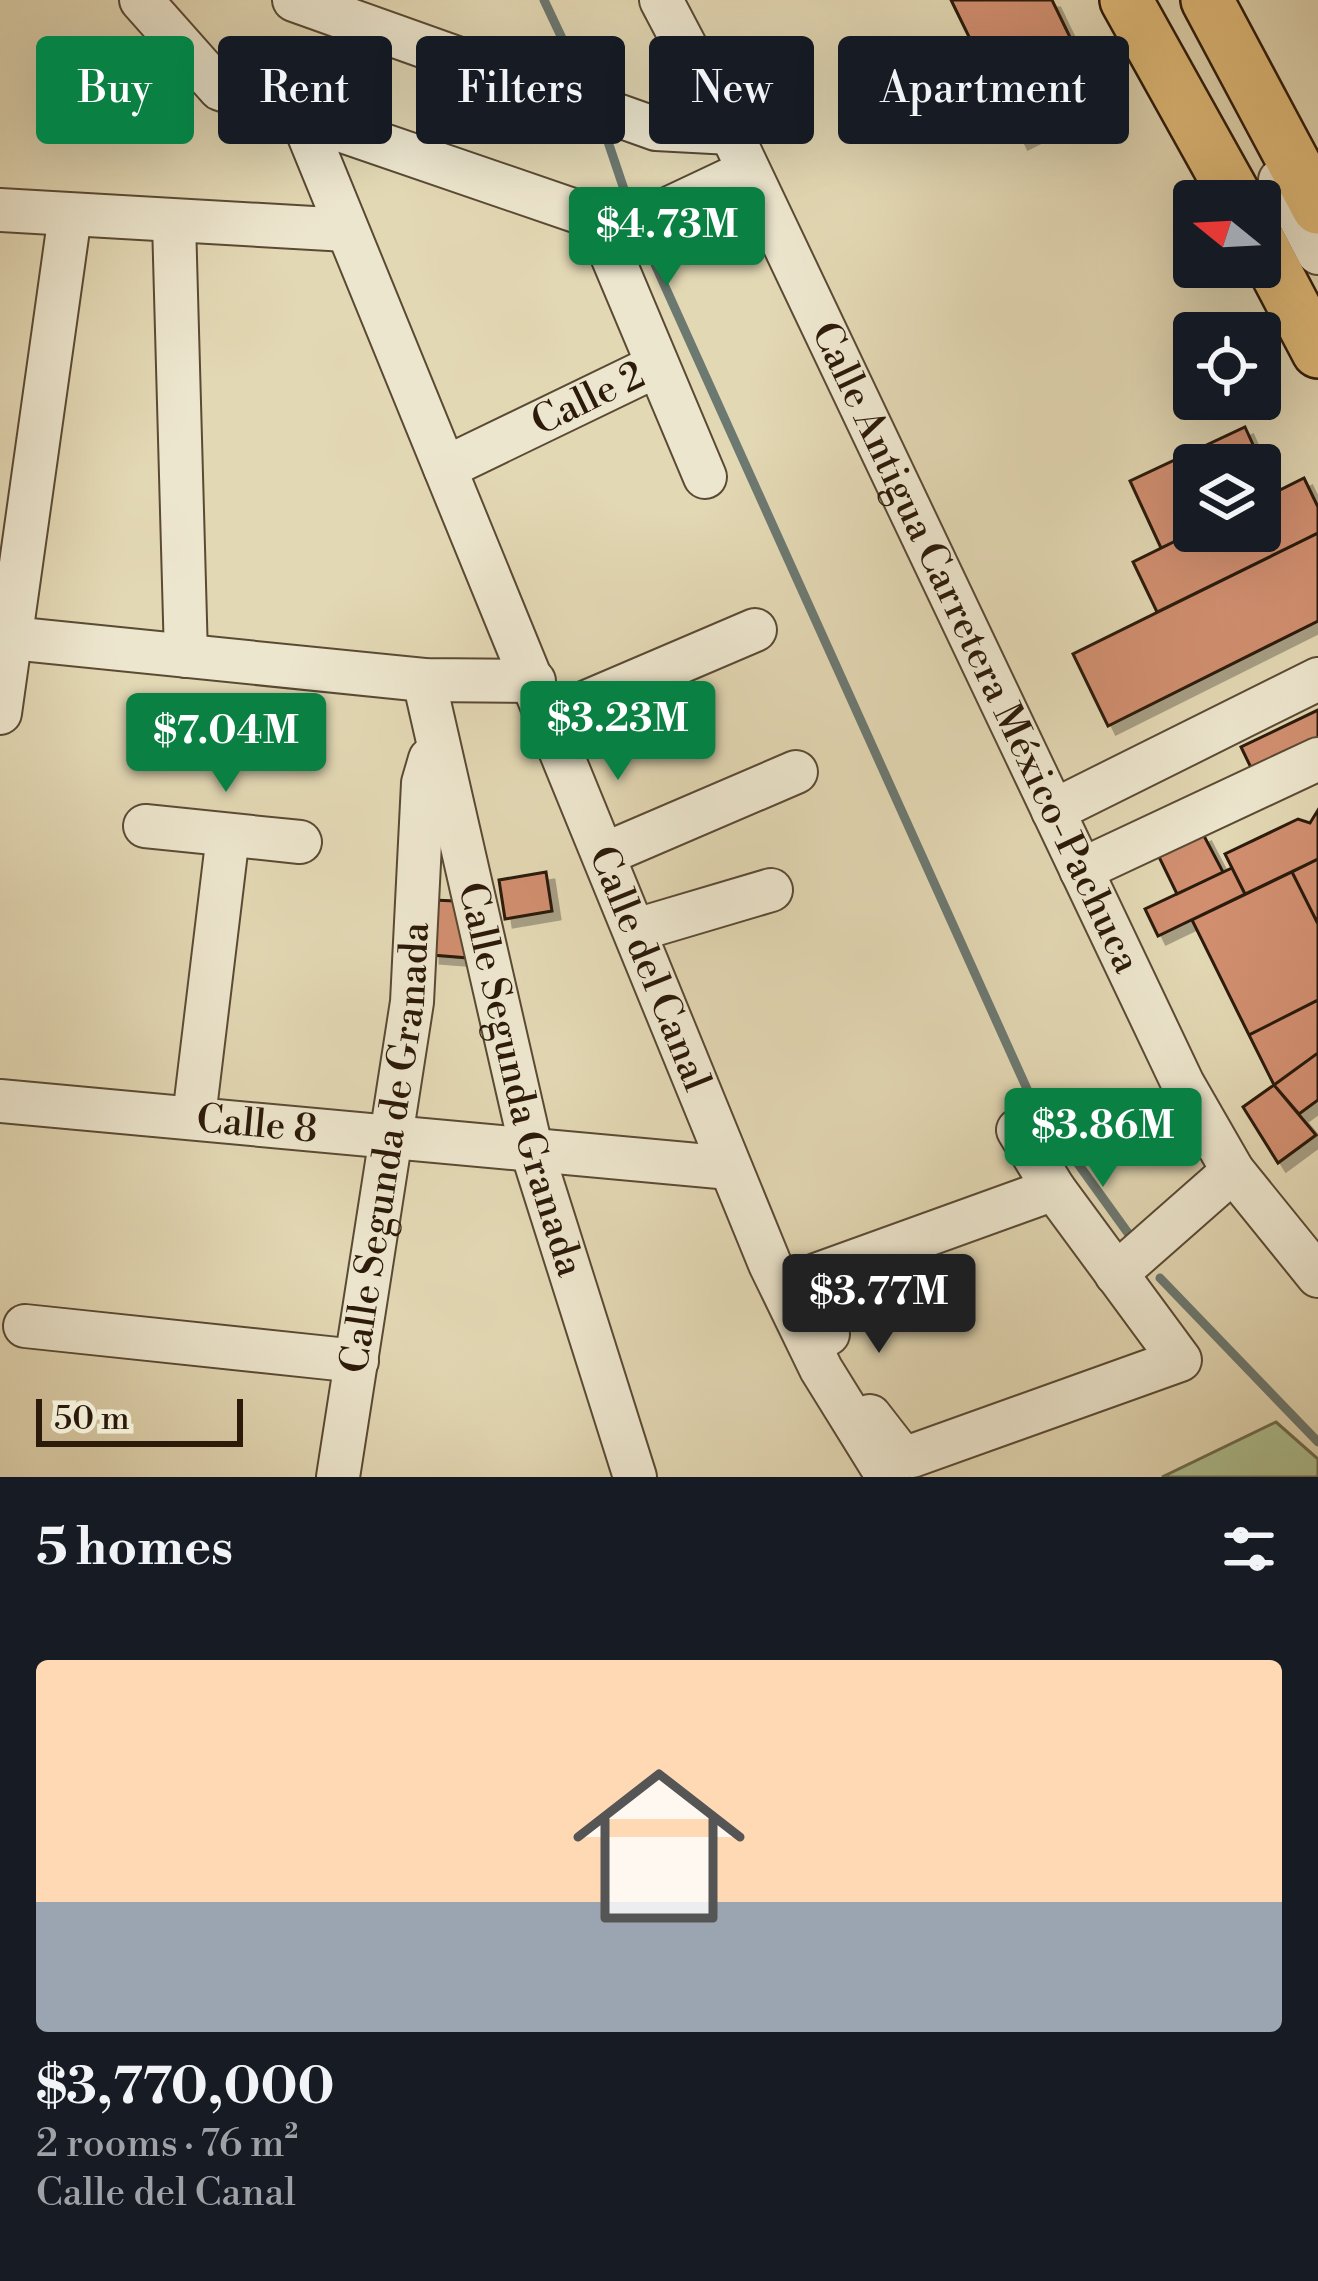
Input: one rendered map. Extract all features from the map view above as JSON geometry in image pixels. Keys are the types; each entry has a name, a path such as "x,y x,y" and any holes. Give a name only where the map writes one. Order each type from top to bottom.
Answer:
{"main road":[{"path":"1179,15 1231,180"},
{"path":"1179,15 1260,180"},
{"path":"1281,227 1318,352"}],"street":[{"path":"141,0 218,87"},
{"path":"294,0 656,129 740,152"},
{"name":"Calle Antigua Carretera México-Pachuca","path":"661,0 740,152 1183,1084 1242,1184 1318,1276"},
{"path":"1179,15 1260,180"},
{"name":"Calle del Canal","path":"312,144 730,1168 820,1369 896,1466"},
{"path":"382,144 618,226 740,152"},
{"path":"0,210 347,230"},
{"path":"0,713 5,638 70,215"},
{"path":"1281,218 1318,253"},
{"path":"174,222 186,656"},
{"path":"1281,225 1318,322"},
{"name":"Calle 2","path":"445,468 654,367 618,226"},
{"path":"654,367 705,477"},
{"path":"5,638 424,680 541,700 755,630"},
{"name":"Calle Segunda Granada","path":"424,680 435,745 531,1148 635,1477"},
{"path":"1053,811 1318,680"},
{"name":"Calle Segunda de Granada","path":"338,1477 412,1002 423,782 435,745"},
{"path":"1081,870 1318,759"},
{"path":"604,854 796,772"},
{"path":"145,826 300,842"},
{"path":"194,1117 229,835"},
{"path":"636,930 771,890"},
{"name":"Calle 8","path":"0,1100 730,1168"},
{"path":"1018,1130 1054,1189 1179,1352 1174,1366 896,1466 841,1369 811,1280 1054,1189"},
{"path":"1123,1283 1220,1215 1242,1184"},
{"path":"25,1326 357,1361"}],"green space":[{"path":"1276,1422 1318,1459 1318,1477 1162,1477"}],"building":[{"path":"951,0 1052,0 1069,36 969,36"},
{"path":"1245,427 1253,444 1209,444"},
{"path":"1173,461 1173,542 1161,548 1130,481"},
{"path":"1304,478 1318,507 1318,533 1281,551 1281,490"},
{"path":"1318,533 1318,621 1108,726 1073,654"},
{"path":"1173,542 1173,552 1279,552 1157,612 1133,562"},
{"path":"1318,710 1318,746 1255,776 1241,747"},
{"path":"1318,810 1318,859 1245,894 1225,854 1298,819 1310,823"},
{"path":"1203,834 1223,872 1177,894 1159,857"},
{"path":"1318,859 1318,924 1292,872"},
{"path":"1232,868 1245,894 1158,936 1145,909"},
{"path":"546,872 552,911 505,919 499,880"},
{"path":"1292,872 1318,924 1318,1000 1249,1035 1192,920"},
{"path":"433,900 455,901 469,958 432,955"},
{"path":"1318,1000 1318,1053 1274,1085 1249,1035"},
{"path":"1318,1053 1318,1100 1299,1114 1274,1085"},
{"path":"1274,1085 1316,1135 1278,1163 1243,1107"}],"waterway":[{"path":"544,0 561,36"},
{"path":"609,144 631,210"},
{"path":"640,231 1032,1100 1128,1233"},
{"path":"1160,1278 1318,1442"}]}
